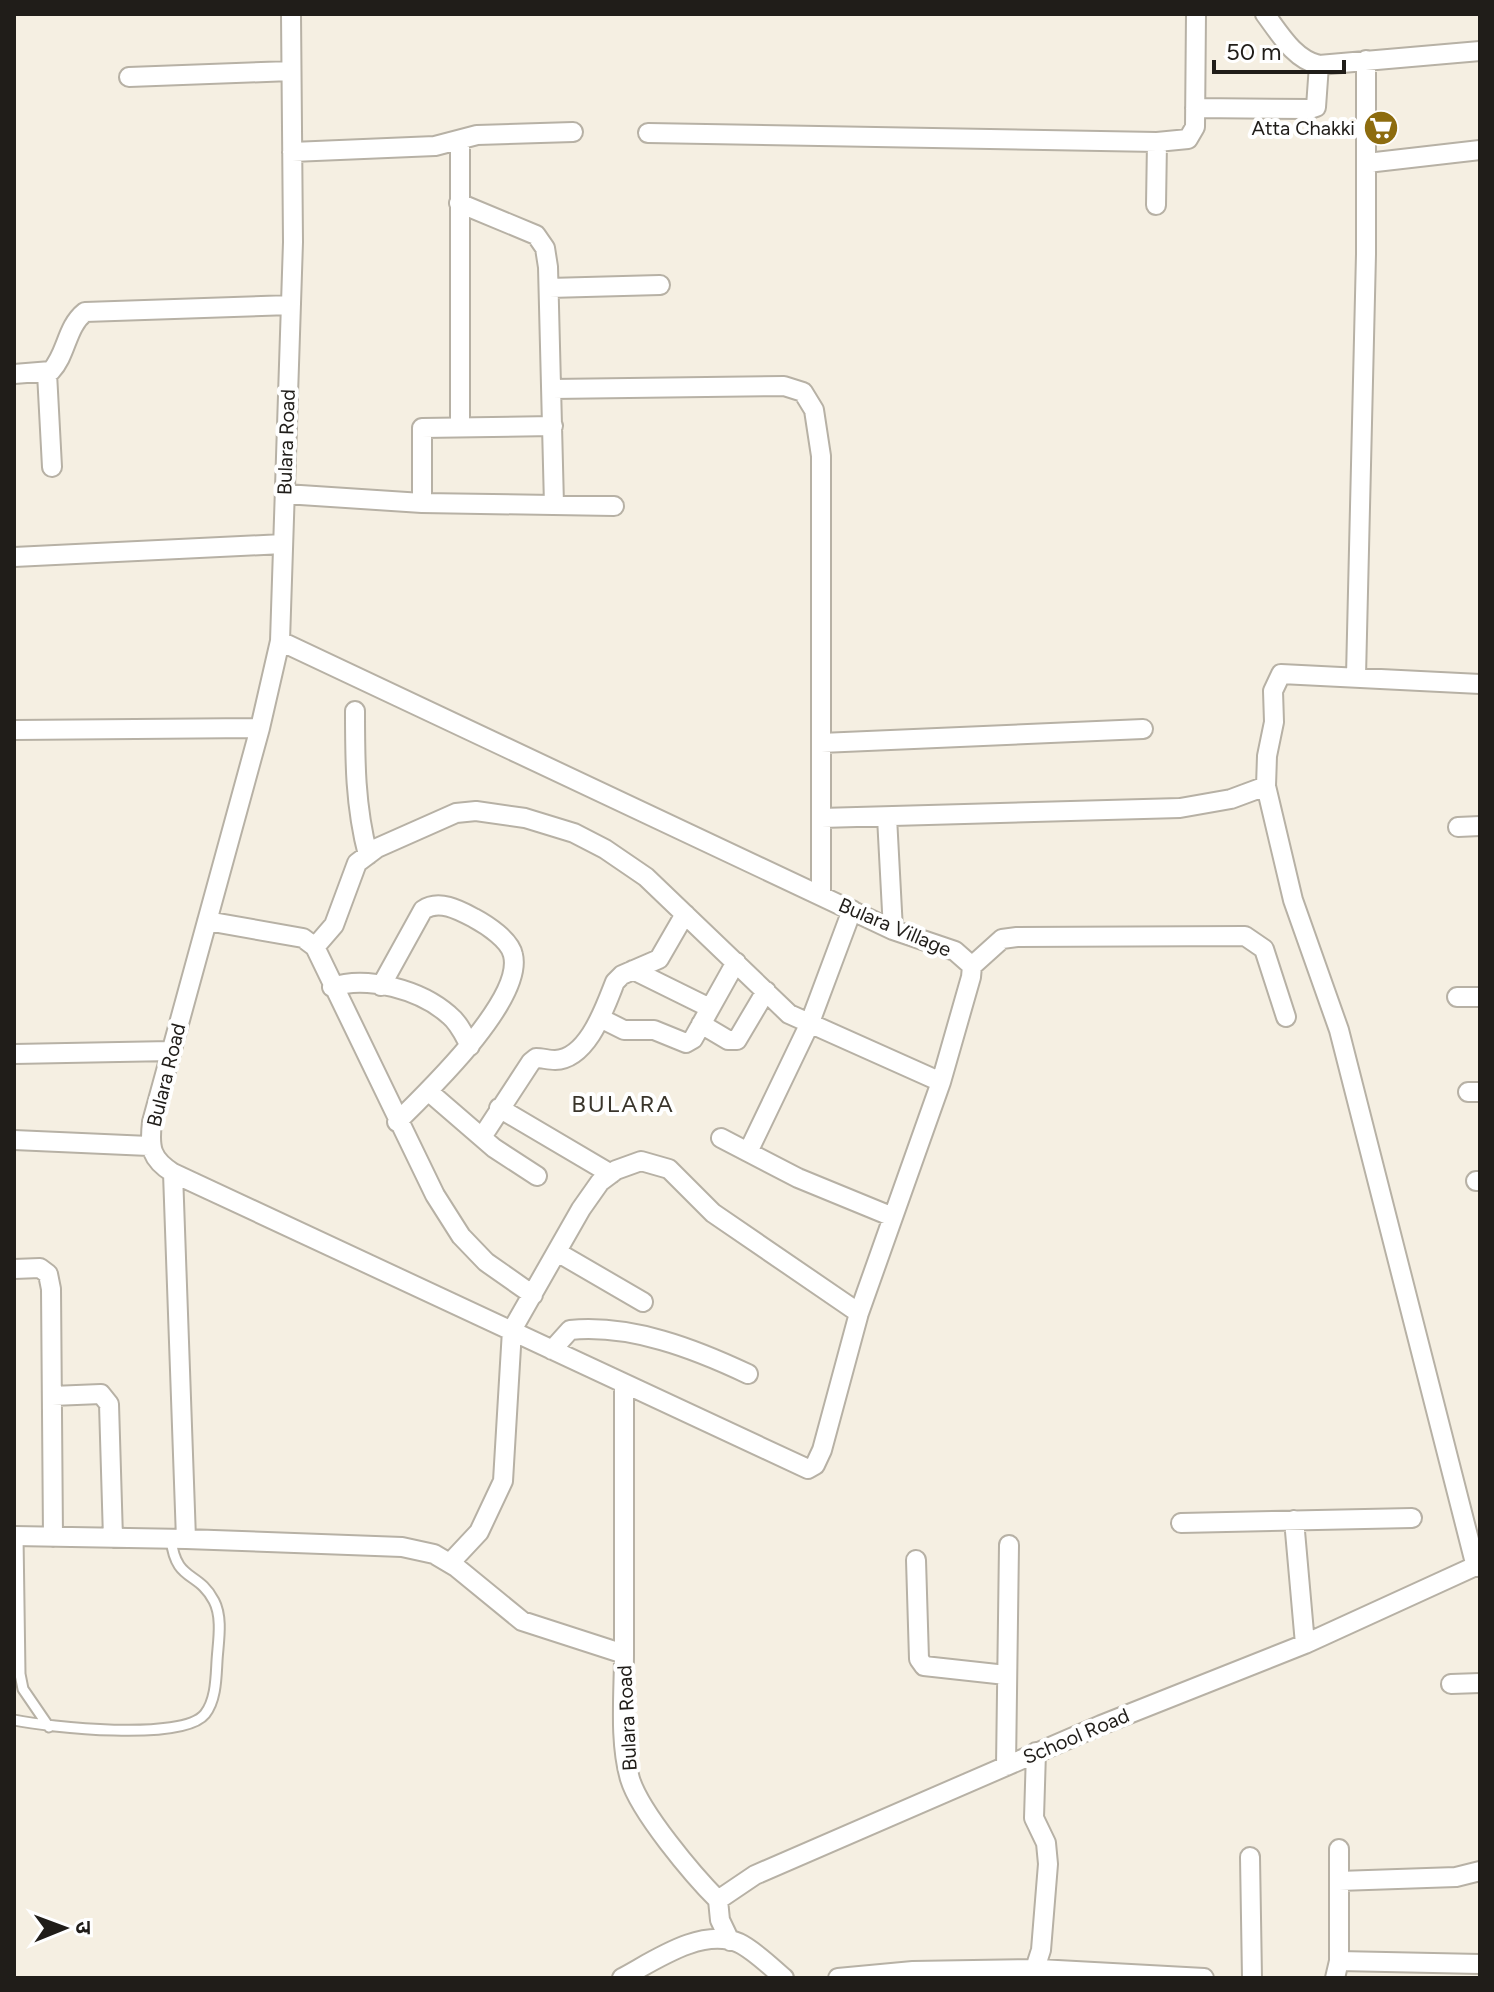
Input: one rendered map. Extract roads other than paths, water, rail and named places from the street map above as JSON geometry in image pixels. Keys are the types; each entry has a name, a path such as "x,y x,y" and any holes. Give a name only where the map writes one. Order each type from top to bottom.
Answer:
{"street":[{"name":"Bulara Road","path":"173,1173 157,1163 149,1146 171,1051 260,728 280,641 291,305 291,14"},
{"path":"648,133 1157,142 1188,139 1195,127 1196,14"},
{"path":"1265,14 1295,53 1306,62 1319,65 1480,51"},
{"path":"1356,676 1367,163 1366,60"},
{"path":"1195,108 1316,107 1319,65"},
{"path":"129,77 291,71"},
{"path":"292,152 435,146 477,135 573,132"},
{"path":"460,140 460,426"},
{"path":"1156,205 1157,142"},
{"path":"1367,163 1480,150"},
{"path":"459,203 536,235 545,248 549,288 554,505"},
{"path":"549,288 660,285"},
{"path":"14,374 47,373 59,363 76,318 85,312 291,305"},
{"path":"47,373 52,467"},
{"path":"552,389 784,386 803,392 814,410 821,456 821,895"},
{"path":"422,503 422,428 553,426"},
{"path":"285,494 422,503 614,506"},
{"path":"14,557 283,544"},
{"name":"Bulara Village","path":"280,641 893,930 955,951 972,966 941,1082 859,1313 822,1450 815,1465 808,1469 624,1386"},
{"path":"1478,1565 1339,1030 1293,900 1266,786 1275,681 1281,674 1480,684"},
{"path":"355,711 357,802 368,855"},
{"path":"14,730 260,728"},
{"path":"821,743 1143,729"},
{"path":"821,818 1180,808 1231,799 1266,786"},
{"path":"315,947 334,925 350,875 357,863 368,855 456,813 476,811 525,818 574,833 605,849 646,877 789,1014 941,1082"},
{"path":"887,817 893,930"},
{"path":"1458,827 1480,826"},
{"path":"381,986 423,910 430,905 443,905 484,924 512,950 515,959 512,978 493,1016 470,1046 397,1122"},
{"path":"748,1152 809,1025 852,910"},
{"path":"482,1137 531,1062 569,1055 586,1039 600,1018 615,982 659,959 685,914"},
{"path":"207,921 303,938 315,947 397,1122 435,1195 461,1236 486,1262 533,1295"},
{"path":"972,966 1002,939 1017,937 1245,936 1264,949 1286,1017"},
{"path":"600,1018 624,1030 654,1030 686,1043 693,1039 736,962"},
{"path":"633,970 706,1016 728,1040 737,1040 766,991"},
{"path":"332,987 359,981 429,1002 448,1013 470,1046"},
{"path":"1457,997 1480,997"},
{"path":"14,1054 171,1051"},
{"path":"428,1091 482,1137 537,1176"},
{"path":"499,1108 611,1174"},
{"path":"721,1138 798,1178 893,1217"},
{"path":"14,1140 149,1146"},
{"path":"450,1563 479,1532 503,1481 512,1330 587,1200 611,1174 641,1161 669,1169 713,1213 785,1259 859,1313"},
{"path":"179,1539 173,1173 512,1330 624,1386 624,1654"},
{"path":"557,1252 643,1302"},
{"path":"14,1269 40,1268 48,1274 53,1537"},
{"path":"552,1350 570,1330 627,1334 702,1352 748,1374"},
{"path":"52,1396 106,1397 109,1404 113,1538"},
{"path":"1181,1523 1412,1518"},
{"path":"1294,1520 1305,1644"},
{"name":"Bulara Road","path":"16,1536 402,1547 434,1554 450,1563 522,1621 624,1654 625,1744 630,1779 640,1802 700,1883 718,1900"},
{"path":"1006,1766 1009,1545"},
{"path":"916,1560 919,1659 924,1666 1006,1675"},
{"name":"School Road","path":"718,1900 755,1875 1036,1752 1305,1644 1478,1565"},
{"path":"1451,1684 1480,1683"},
{"path":"1033,1974 1041,1950 1048,1864 1046,1843 1034,1818 1036,1752"},
{"path":"1339,1849 1337,1969 1480,1964"},
{"path":"1250,1857 1252,1978"},
{"path":"1339,1881 1443,1878 1480,1871"},
{"path":"718,1900 720,1920 730,1941"},
{"path":"622,1978 681,1947 708,1940 739,1944 784,1978"},
{"path":"838,1978 913,1971 1204,1978"}],"lane":[{"path":"16,1536 20,1674 23,1689 49,1727"},
{"path":"14,1720 49,1727 154,1730 195,1722 206,1713 216,1686 219,1623 214,1601 177,1567 179,1539"}],"place":[{"name":"Atta Chakki","path":"1381,128"}],"district":[{"name":"BULARA","path":"623,1103"}]}
